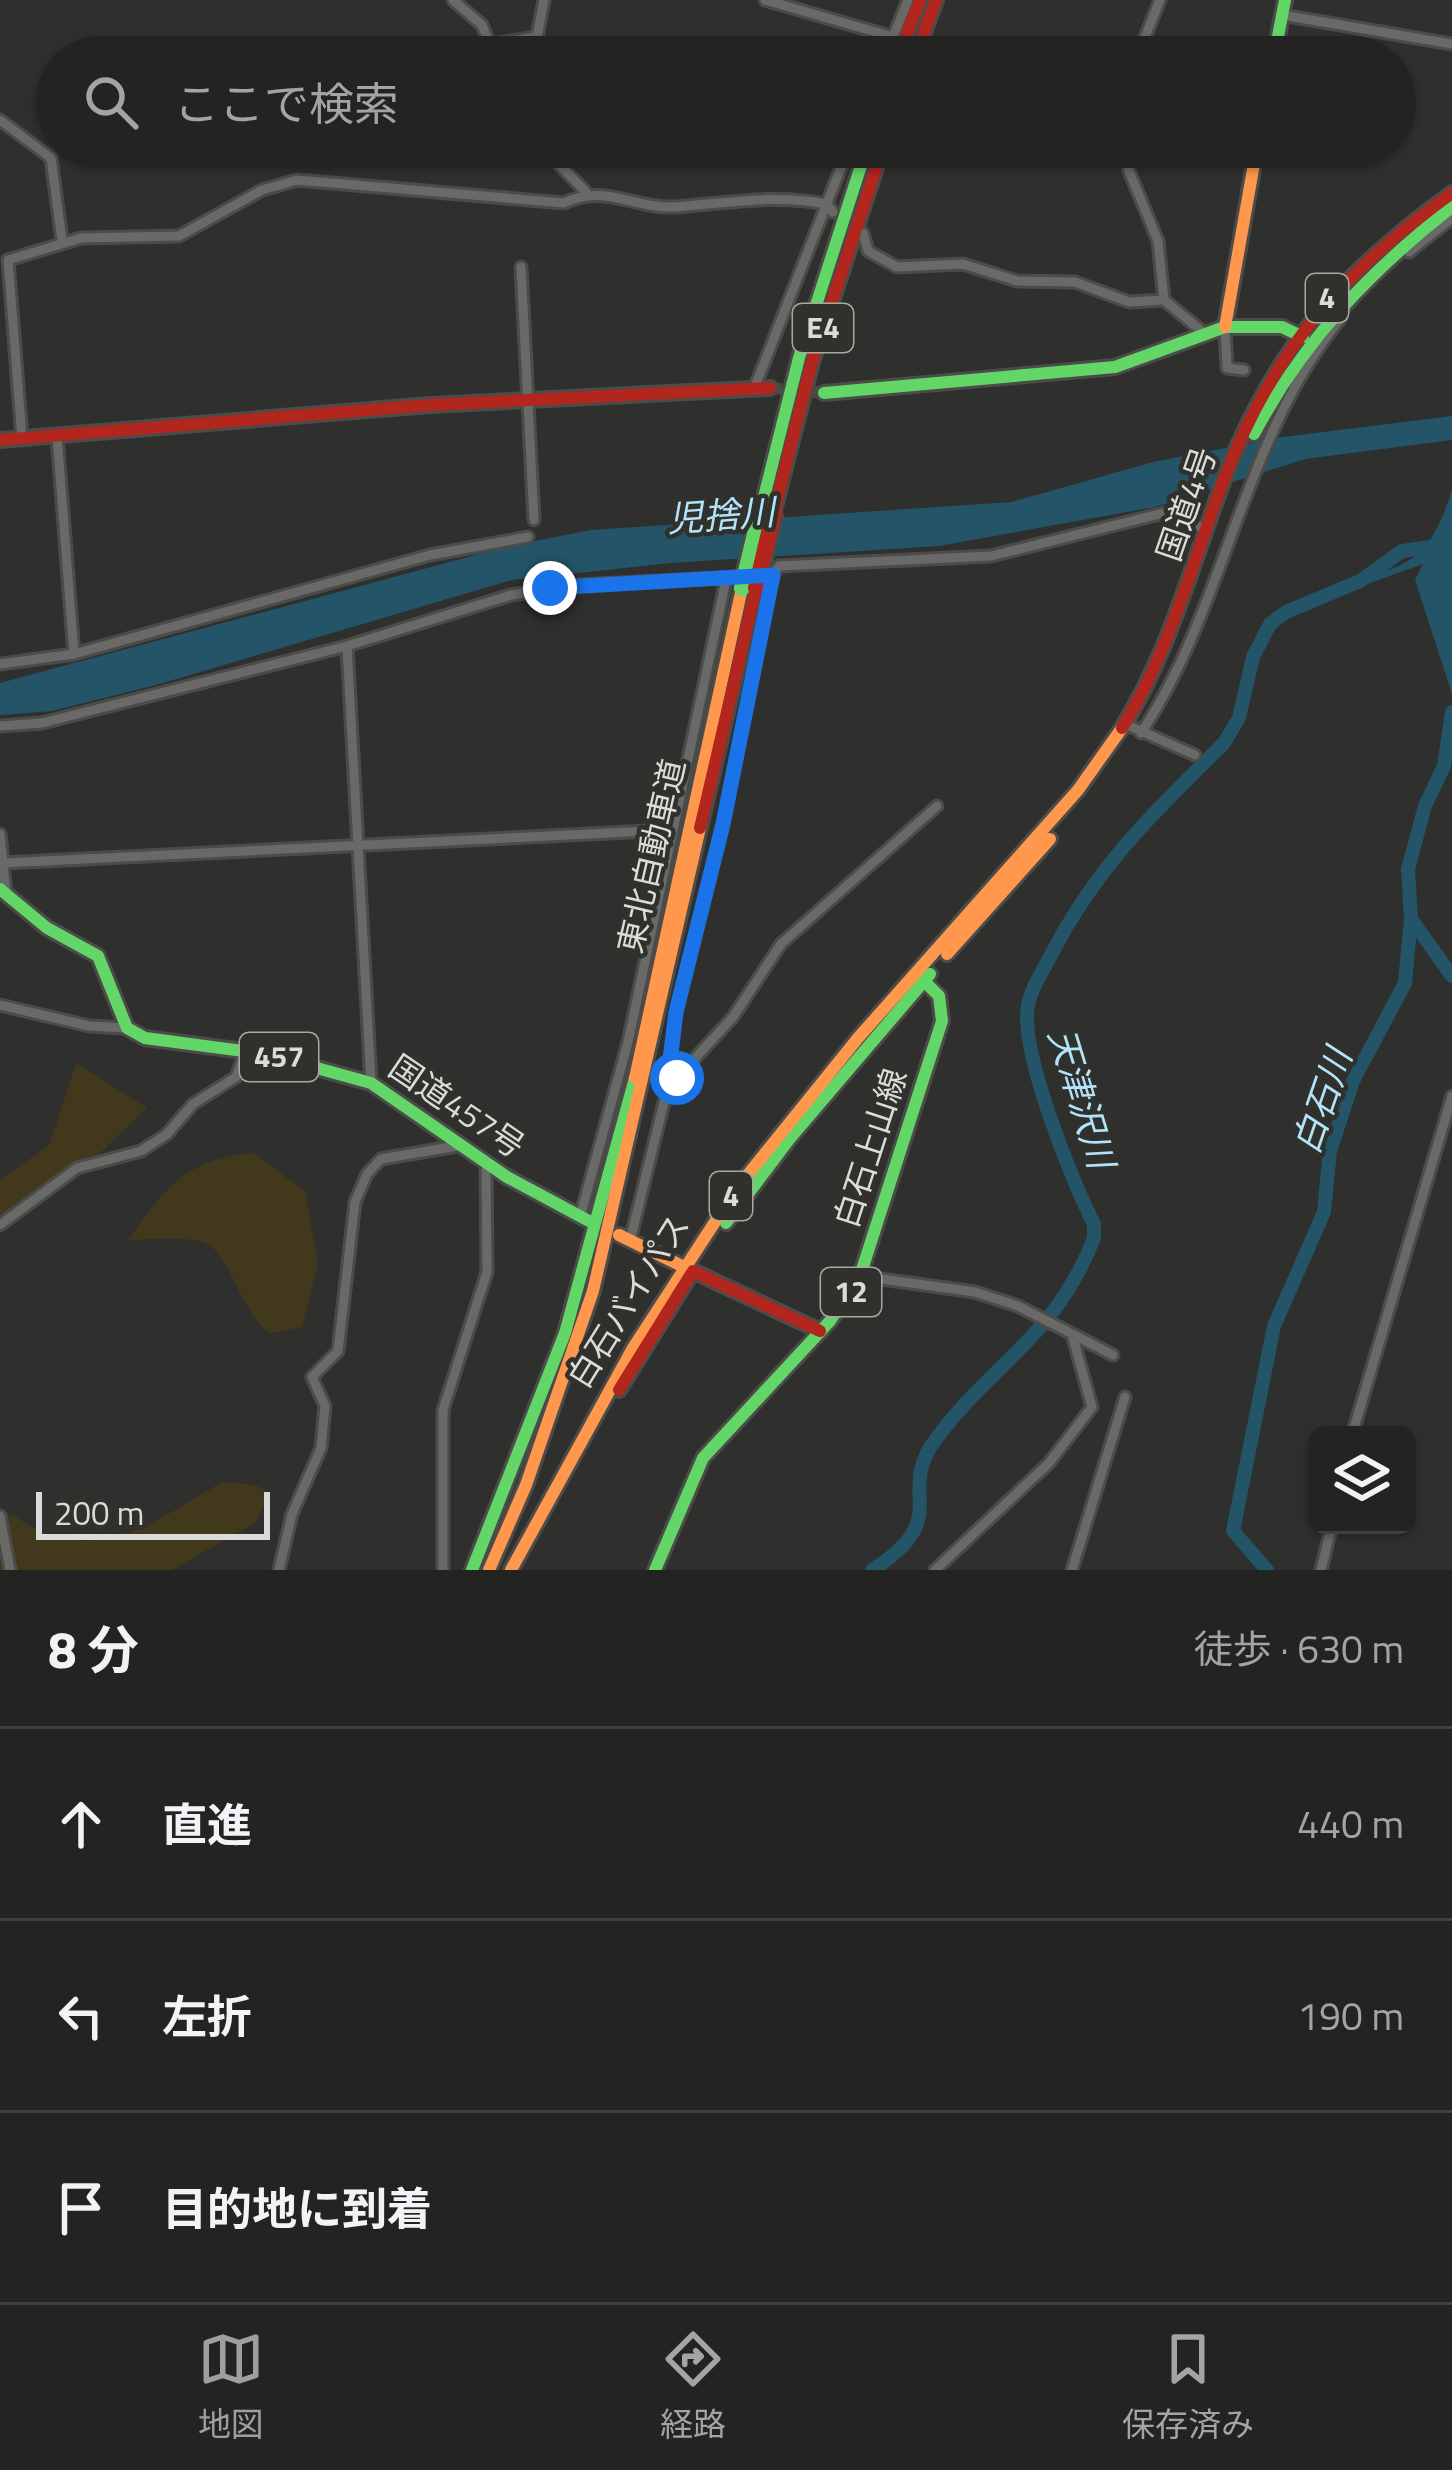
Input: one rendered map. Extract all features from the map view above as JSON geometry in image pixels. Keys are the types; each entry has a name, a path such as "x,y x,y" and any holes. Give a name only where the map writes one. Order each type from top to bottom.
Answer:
{"main road":[{"path":"906,36 920,0"},
{"path":"923,36 936,0"},
{"name":"東北自動車道","path":"767,510 799,358 860,168"},
{"name":"東北自動車道","path":"472,1570 540,1406 589,1255 742,585 876,168"},
{"path":"1225,327 1253,168"},
{"name":"国道4号","path":"1017,868 1134,729 1173,655 1214,519 1304,338 1356,268 1452,193"},
{"name":"国道4号","path":"1304,338 1452,207"},
{"path":"824,392 1114,367 1225,327 1282,326 1304,338"},
{"path":"0,440 527,400 762,388"},
{"name":"東北自動車道","path":"488,1570 526,1485 593,1291 742,585"},
{"name":"白石バイパス","path":"511,1570 575,1442 688,1269 920,977 1017,868"},
{"path":"3,891 47,928 98,956 127,1028"},
{"name":"白石上山線","path":"655,1570 703,1458 820,1331 860,1276 942,1021 939,996 920,977"},
{"name":"国道457号","path":"127,1028 178,1045 246,1051 371,1082 486,1162 584,1219"},
{"path":"624,1238 820,1331"},
{"name":"白石バイパス","path":"522,1570 688,1269"}],"street":[{"path":"453,0 482,25 487,36"},
{"path":"537,36 544,0"},
{"path":"765,0 890,36"},
{"path":"893,36 908,0"},
{"path":"1145,36 1160,0"},
{"path":"1283,7 1415,36"},
{"path":"1416,36 1452,44"},
{"path":"0,120 36,147"},
{"path":"52,168 62,241"},
{"path":"563,168 586,192 669,208 786,196 830,208"},
{"path":"762,388 842,168"},
{"path":"1131,168 1158,241 1164,300"},
{"path":"22,438 4,264 13,256 62,241 179,236 262,190 297,180 564,203 586,192"},
{"path":"1196,755 1134,729 1185,663 1248,491 1255,437 1317,347 1387,271 1452,218"},
{"path":"863,233 868,251 897,267 963,264 1017,281 1075,282 1129,302 1164,300 1204,333"},
{"path":"521,267 534,520"},
{"path":"1225,327 1227,368 1244,370"},
{"path":"57,436 74,654"},
{"path":"677,1078 669,1068 676,1012 723,824 773,575 779,566 991,556 1180,508 1190,510 1196,525 1214,519"},
{"path":"0,664 74,654 430,555 528,537"},
{"path":"0,726 42,723 346,646 550,588 742,585 773,575"},
{"path":"584,1219 628,1042 670,830 742,585"},
{"path":"346,646 371,1082"},
{"path":"624,1238 664,1102 677,1078 734,1017 781,944 937,806"},
{"path":"3,863 670,830"},
{"path":"0,834 3,891"},
{"path":"0,1004 89,1026 127,1028"},
{"path":"0,1225 76,1168 141,1151 167,1134 193,1104 236,1077 246,1051"},
{"path":"1355,1426 1452,1096"},
{"path":"279,1570 292,1514 321,1448 325,1406 312,1377 338,1351 360,1186 381,1160 463,1145"},
{"path":"443,1570 443,1410 487,1272 486,1162"},
{"path":"860,1276 975,1292 1113,1355"},
{"path":"935,1570 1049,1463 1093,1407 1072,1339"},
{"path":"1072,1570 1125,1396"},
{"path":"0,1516 10,1570"},
{"path":"1321,1570 1330,1534"}],"shaded area":[{"path":"76,1063 147,1108 73,1179 0,1229 0,1181 50,1144"},
{"path":"253,1153 305,1191 318,1265 302,1327 270,1333 251,1312 221,1258 205,1243 128,1240 179,1179 210,1162"},
{"path":"222,1482 255,1485 271,1494 255,1523 172,1570 0,1570 0,1515 13,1515 68,1539 93,1541 143,1527"}],"water":[{"path":"1452,416 1452,440 1305,459 1155,507 939,546 671,563 512,580 156,685 52,711 0,715 0,683 509,546 591,530 1012,502 1153,462 1283,437"},
{"path":"1452,490 1452,694 1415,580 1423,564 1345,592 1349,580 1390,569 1417,554 1436,529"}],"waterway":[{"name":"天津沢川","path":"872,1570 912,1535 918,1520 920,1475 936,1439 1061,1301 1094,1238 1094,1224 1039,1083 1027,1026 1032,992 1069,923 1128,842 1224,743 1239,718 1253,657 1270,624 1286,612 1360,581 1402,551 1452,544"},
{"name":"白石川","path":"1267,1570 1233,1531 1274,1326 1324,1212 1330,1151 1353,1081 1405,983 1411,919 1408,869 1425,806 1444,766 1452,712"},
{"path":"1411,919 1452,976"}],"tunnel":[{"path":"770,388 824,393"}],"traffic: fast":[{"path":"1278,36 1285,0"},
{"path":"761,509 799,358 860,168"},
{"path":"1254,434 1294,368 1341,310 1393,256 1452,207"},
{"path":"824,393 1115,367 1225,327 1282,327 1303,337"},
{"path":"742,588 761,509"},
{"path":"0,889 47,928 98,956 127,1028 145,1038 266,1054 371,1083 507,1177 589,1221"},
{"path":"726,1223 791,1137 930,974"},
{"path":"655,1570 703,1458 830,1321 860,1276 942,1021 939,996 919,976"},
{"path":"472,1570 565,1333 635,1078"}],"traffic: slow":[{"path":"1225,327 1253,168"},
{"path":"635,1078 742,588"},
{"path":"511,1570 633,1348 737,1188 858,1038 1078,790 1122,728"},
{"path":"489,1570 526,1485 593,1291 700,828"},
{"path":"947,954 1050,839"},
{"path":"619,1235 692,1271"}],"traffic: jam":[{"path":"906,36 920,0"},
{"path":"923,36 936,0"},
{"path":"774,511 812,362 876,168"},
{"path":"1122,728 1166,639 1242,436 1287,355 1343,286 1452,193"},
{"path":"0,440 430,405 770,388"},
{"path":"756,588 774,511"},
{"path":"700,828 756,588"},
{"path":"693,1271 820,1331"},
{"path":"619,1390 691,1274"}],"route":[{"path":"550,588 773,575 723,824 676,1012 669,1068 677,1078"}],"water label":[{"name":"児捨川","path":"721,515"}]}
